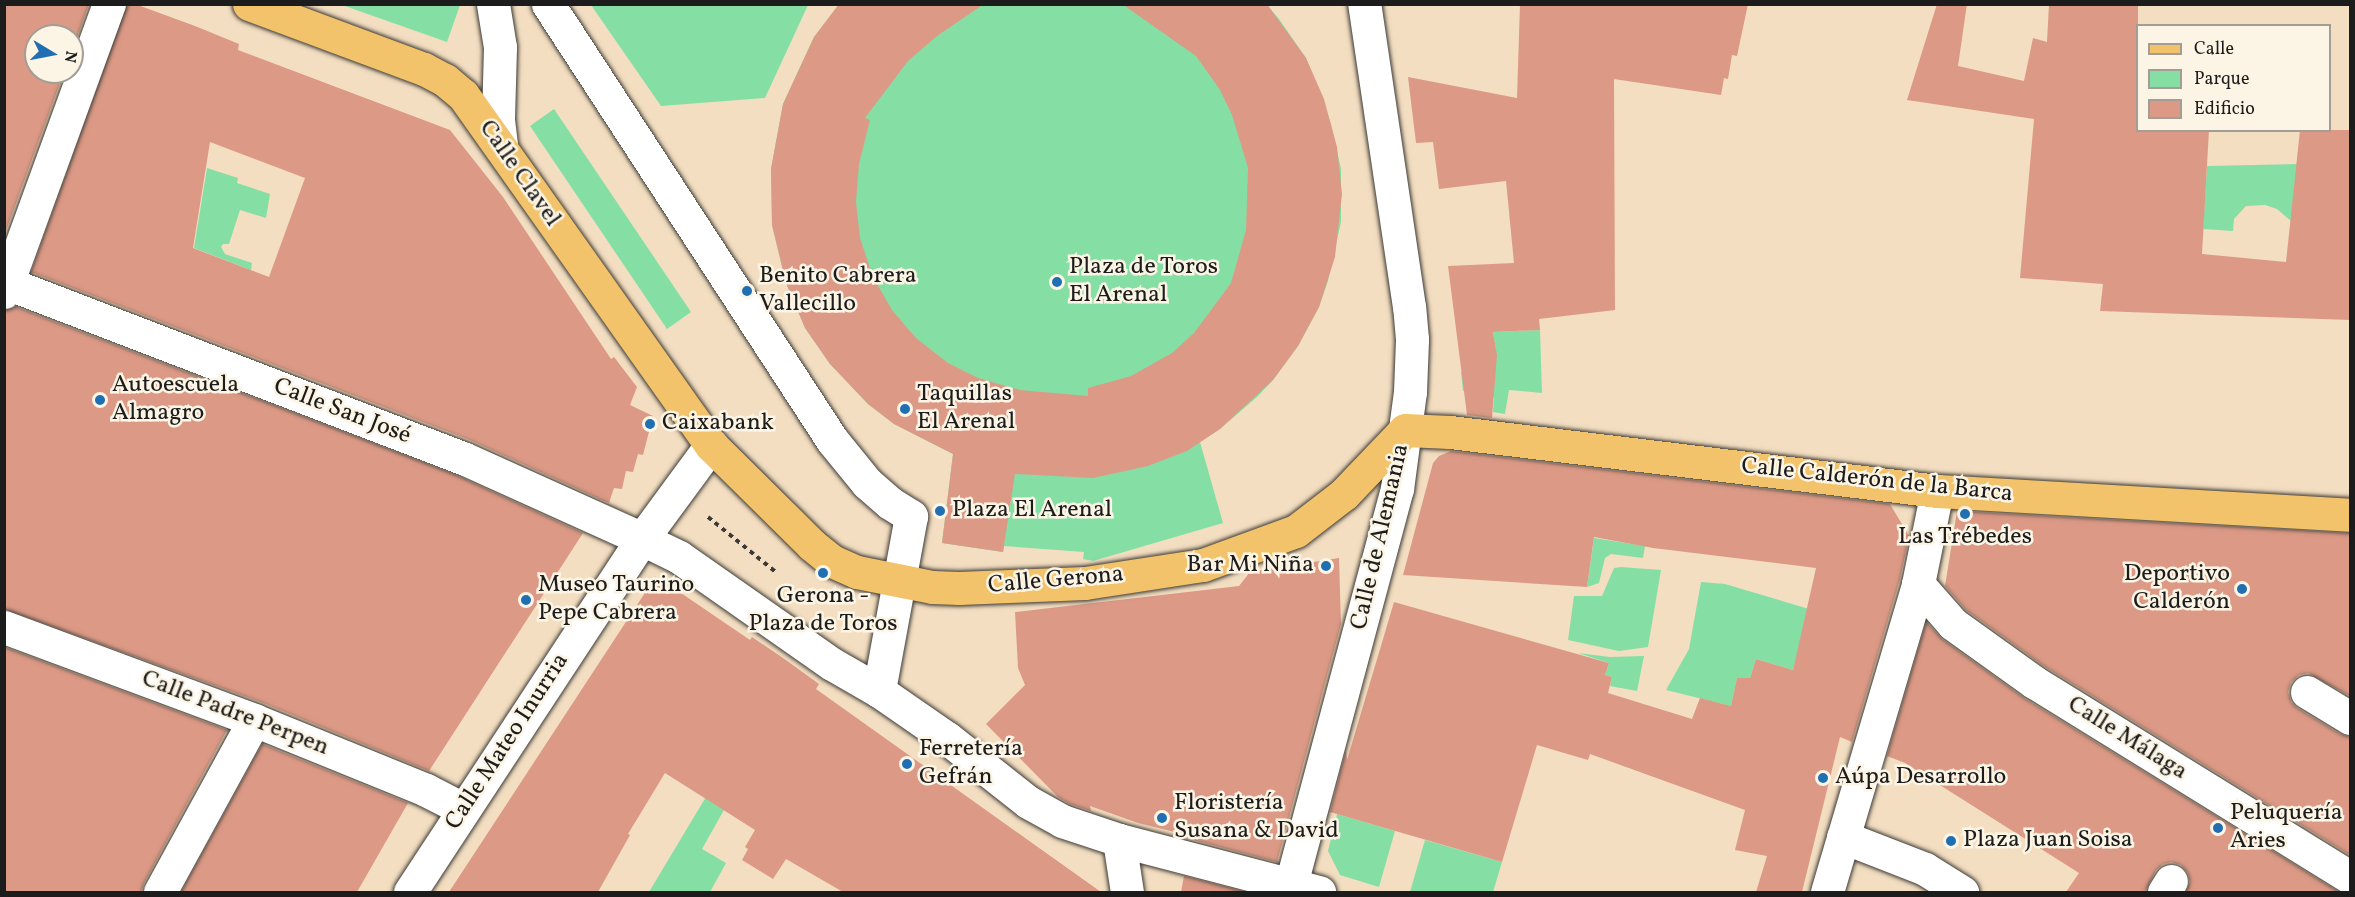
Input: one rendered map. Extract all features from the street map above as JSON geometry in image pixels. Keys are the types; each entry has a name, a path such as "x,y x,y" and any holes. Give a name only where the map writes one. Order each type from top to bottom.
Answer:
{"main road":[{"name":"Calle Clavel","path":"249,4 445,80 463,94 711,445"},
{"name":"Calle Calderón de la Barca","path":"1406,430 1450,432 1937,491 2350,515"},
{"name":"Calle Gerona","path":"711,445 812,545 832,561 857,572 897,581 959,588 1085,583 1203,565 1296,531 1344,494 1406,430"}],"street":[{"path":"5,286 109,4"},
{"path":"493,4 500,47 498,120 501,146"},
{"path":"548,4 832,440 867,483 890,503 911,516 897,581 879,691"},
{"name":"Calle de Alemania","path":"1305,888 1397,489 1412,366 1409,307 1364,4"},
{"name":"Calle San José","path":"5,286 463,458 679,557 832,664 879,691 947,738 1043,812 1119,840 1305,888"},
{"name":"Calle Mateo Inurria","path":"410,892 642,539 711,445"},
{"path":"1827,892 1918,584 1937,491"},
{"name":"Calle Málaga","path":"1918,584 1953,624 2034,682 2350,877"},
{"name":"Calle Padre Perpen","path":"4,627 254,720 426,790 463,809"},
{"path":"2307,692 2350,718"},
{"path":"160,892 254,720"},
{"path":"1843,837 1925,869 1962,892"},
{"path":"1119,840 1127,892"}],"green space":[{"path":"342,5 460,5 447,42"},
{"path":"591,5 808,5 765,98 661,106"},
{"name":"Plaza de Toros El Arenal","path":"839,5 1267,5 1279,19 1306,58 1331,124 1341,169 1341,222 1328,281 1319,307 1298,346 1273,380 1257,397 1220,429 1200,442 1223,523 1093,561 1083,559 1084,552 1004,546 1003,552 942,543 953,454 894,424 868,404 830,364 805,328 786,283 772,225 771,169 783,104 814,37"},
{"path":"554,109 691,312 667,329 530,126"},
{"path":"2298,164 2291,221 2277,209 2265,205 2246,206 2234,219 2233,231 2203,229 2207,166"},
{"path":"207,168 238,178 237,183 270,194 266,218 240,210 229,244 223,244 221,247 225,254 252,263 251,270 194,248"},
{"path":"1540,330 1542,393 1509,390 1505,414 1493,412 1494,397 1463,391 1461,372 1479,370 1496,350 1493,332"},
{"path":"1594,538 1645,546 1643,558 1611,554 1605,558 1599,583 1587,587"},
{"path":"1614,568 1661,570 1648,647 1619,651 1568,640 1574,596 1602,596"},
{"path":"1701,582 1725,584 1809,609 1793,670 1756,659 1750,678 1737,679 1731,706 1666,690 1689,649"},
{"path":"1578,653 1610,657 1644,656 1637,691 1610,686 1612,677 1605,675 1609,663"},
{"path":"743,735 729,801 702,849 726,863 710,892 649,892"},
{"path":"1337,814 1395,831 1379,887 1340,875 1328,851"},
{"path":"1425,840 1502,862 1493,892 1410,892"}],"building":[{"path":"4,4 89,4 82,24 24,24 24,84 60,84 4,236"},
{"path":"127,4 135,4 239,44 238,50 450,130 503,197 611,359 614,357 637,387 630,405 653,416 643,455 638,454 633,472 626,471 622,489 614,488 609,503 470,440 31,272","holes":["210,142 305,178 269,277 193,248"]},
{"path":"839,4 984,4 937,36 908,61 865,118 870,120 859,164 856,202 860,238 873,277 892,310 916,338 948,363 978,378 1020,390 1088,396 1088,388 1131,376 1172,353 1194,333 1231,283 1246,230 1248,168 1232,115 1220,90 1196,56 1122,4 1267,4 1306,58 1324,99 1337,147 1342,194 1335,257 1319,307 1298,346 1273,380 1220,429 1187,451 1148,466 1093,478 1015,474 1003,552 942,543 953,454 894,424 868,404 830,364 805,328 786,283 772,225 771,169 783,104 814,37"},
{"path":"1520,4 1748,4 1737,56 1732,55 1728,79 1724,78 1721,95 1614,79 1615,310 1539,319 1540,330 1493,332 1497,355 1492,418 1467,415 1448,266 1514,263 1506,181 1439,189 1433,142 1416,143 1408,77 1517,98"},
{"path":"1937,4 1967,4 1958,66 2024,81 2033,38 2047,42 2049,4 2138,4 2136,132 2209,132 2202,254 2286,262 2300,132 2350,130 2350,320 2100,311 2103,284 2020,278 2034,119 1907,100"},
{"path":"16,307 456,475 583,533 429,771 261,702 4,609 4,310"},
{"path":"1451,451 1890,504 1909,536 1900,579 1852,742 1840,737 1802,892 1756,892 1767,856 1735,850 1745,810 1590,754 1588,760 1537,745 1502,862 1330,812 1346,750 1347,760 1394,602 1609,663 1605,675 1612,677 1608,693 1692,719 1700,698 1731,706 1737,678 1750,678 1756,659 1793,670 1816,568 1653,548 1594,537 1587,587 1403,575 1433,463 1439,456"},
{"path":"1957,511 2350,533 2350,696 2308,673 2299,675 2291,682 2288,692 2291,702 2297,708 2340,734 2350,737 2350,855 2044,666 1966,610 1945,586"},
{"path":"1339,558 1341,624 1277,862 1190,839 1191,836 1138,823 1090,806 1091,811 1070,804 1058,797 986,724 1025,685 1018,668 1015,612 1239,586 1250,572"},
{"path":"656,576 750,640 752,637 783,658 819,684 816,689 1101,892 843,892 786,859 773,879 742,860 748,849 745,847 755,830 665,773 628,834 630,835 598,892 449,892"},
{"path":"1926,622 1942,639 2024,698 2339,892 2186,892 2190,882 2188,873 2181,865 2171,862 2163,864 2156,870 2145,892 2066,892 2079,873 1905,763 1887,756"},
{"path":"4,647 227,730 141,892 4,892"},
{"path":"262,744 408,803 357,892 181,892"},
{"path":"1184,876 1246,892 1181,892"}],"place":[{"name":"Plaza de Toros El Arenal","path":"1057,282"},
{"name":"Benito Cabrera Vallecillo","path":"747,291"},
{"name":"Autoescuela Almagro","path":"100,400"},
{"name":"Taquillas El Arenal","path":"905,409"},
{"name":"Caixabank","path":"650,424"},
{"name":"Plaza El Arenal","path":"940,511"},
{"name":"Las Trébedes","path":"1965,514"},
{"name":"Bar Mi Niña","path":"1326,566"},
{"name":"Gerona - Plaza de Toros","path":"823,573"},
{"name":"Deportivo Calderón","path":"2242,589"},
{"name":"Museo Taurino Pepe Cabrera","path":"526,600"},
{"name":"Ferretería Gefrán","path":"907,764"},
{"name":"Aúpa Desarrollo","path":"1823,778"},
{"name":"Floristería Susana & David","path":"1162,818"},
{"name":"Peluquería Aries","path":"2218,828"},
{"name":"Plaza Juan Soisa","path":"1951,841"}]}
